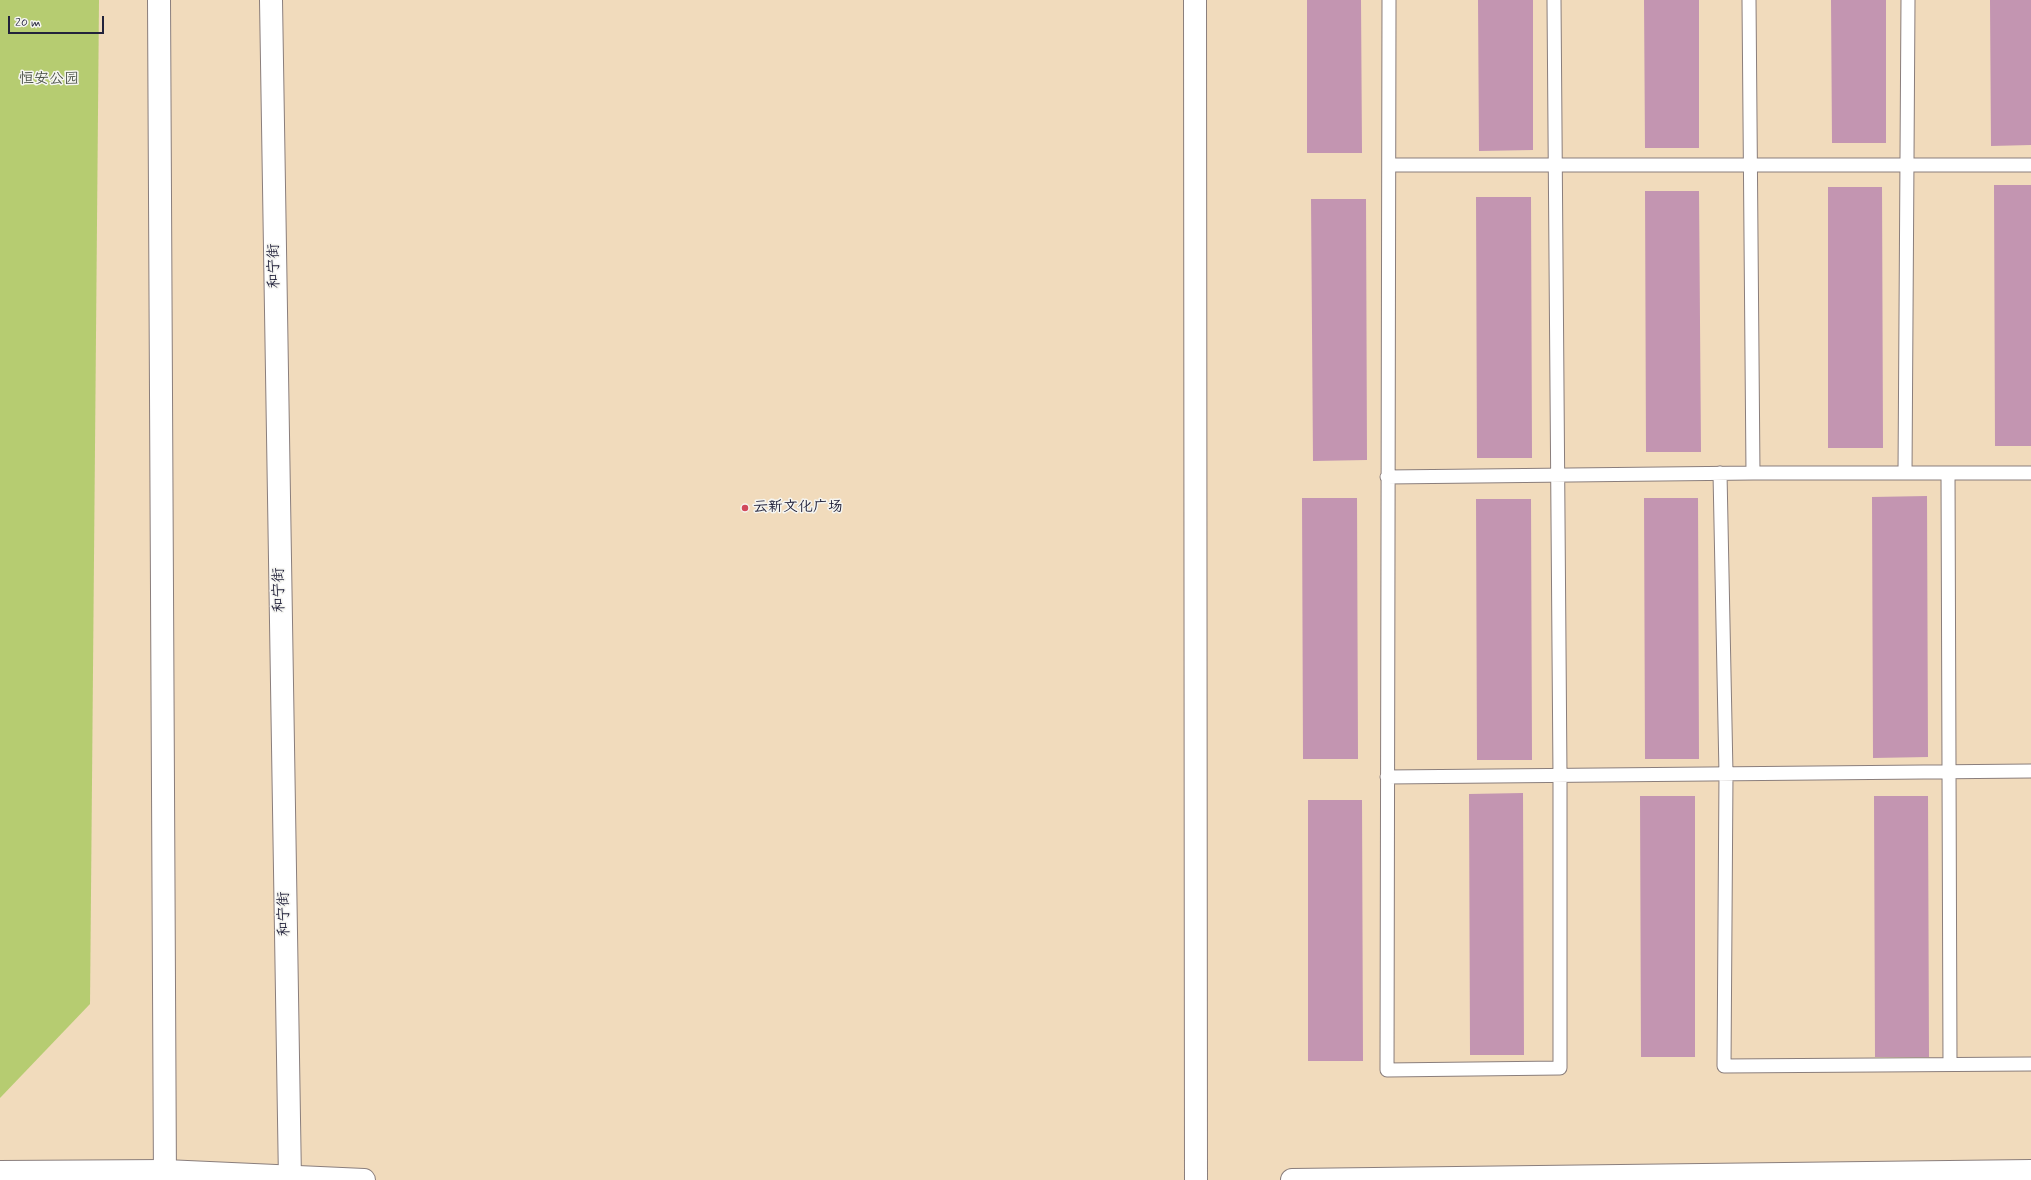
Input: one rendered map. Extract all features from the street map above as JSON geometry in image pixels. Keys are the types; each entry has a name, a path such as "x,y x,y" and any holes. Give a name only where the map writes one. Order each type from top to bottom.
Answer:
{"main road":[{"path":"159,0 165,1175"},
{"name":"和宁街","path":"271,0 290,1178"},
{"path":"1195,0 1196,1180"},
{"path":"0,1172 364,1180"},
{"path":"1292,1180 2031,1172"}],"lane":[{"path":"1389,0 1387,1070 1560,1068 1560,776 1554,0"},
{"path":"1749,0 1753,472"},
{"path":"1906,472 1908,0"},
{"path":"1389,165 2031,165"},
{"path":"1387,477 1753,472 2031,472"},
{"path":"1948,472 1950,1064"},
{"path":"1720,473 1726,774 1724,1066 2031,1064"},
{"path":"1387,778 2031,771"}],"green space":[{"name":"恒安公园","path":"0,0 99,0 90,1004 0,1098"}],"building":[{"path":"1307,0 1361,0 1362,153 1307,153"},
{"path":"1478,0 1533,0 1533,150 1479,151"},
{"path":"1644,0 1699,0 1699,148 1645,148"},
{"path":"1831,0 1886,0 1886,143 1832,143"},
{"path":"1990,0 2031,0 2031,145 1991,146"},
{"path":"1994,185 2031,185 2031,446 1995,446"},
{"path":"1828,187 1882,187 1883,448 1828,448"},
{"path":"1645,191 1699,191 1701,452 1646,452"},
{"path":"1476,197 1531,197 1532,458 1477,458"},
{"path":"1311,199 1366,199 1367,460 1313,461"},
{"path":"1927,496 1928,757 1873,758 1872,497"},
{"path":"1302,498 1357,498 1358,759 1303,759"},
{"path":"1644,498 1698,498 1699,759 1645,759"},
{"path":"1476,499 1531,499 1532,760 1477,760"},
{"path":"1523,793 1524,1055 1470,1055 1469,794"},
{"path":"1640,796 1695,796 1695,1057 1641,1057"},
{"path":"1874,796 1928,796 1929,1057 1875,1057"},
{"path":"1308,800 1362,800 1363,1061 1308,1061"}],"place":[{"name":"云新文化广场","path":"745,508"}]}
